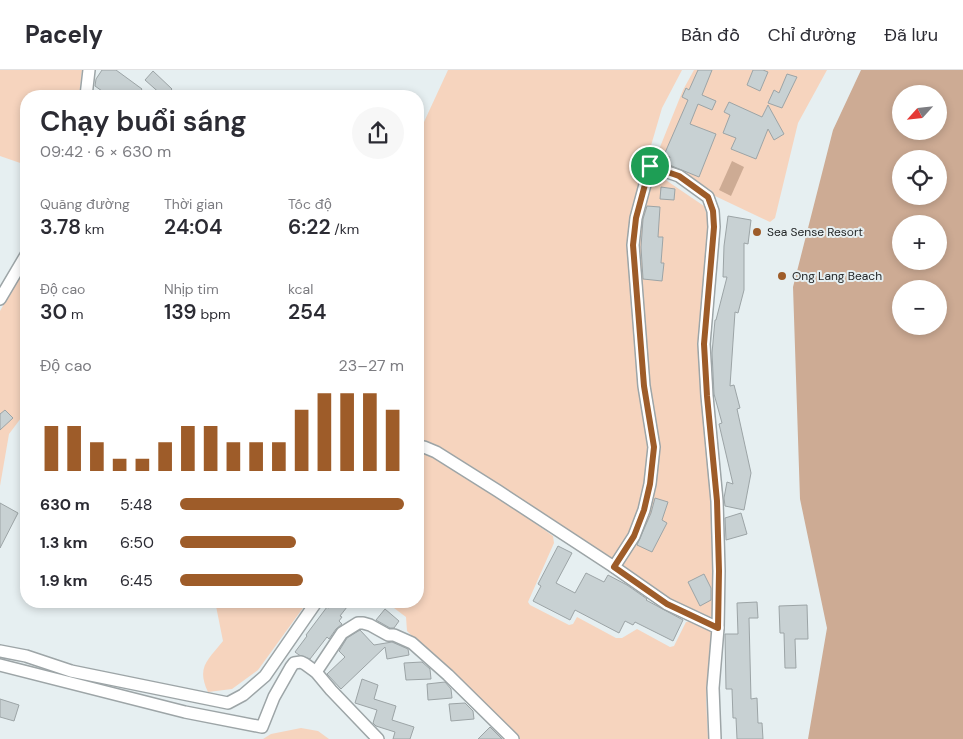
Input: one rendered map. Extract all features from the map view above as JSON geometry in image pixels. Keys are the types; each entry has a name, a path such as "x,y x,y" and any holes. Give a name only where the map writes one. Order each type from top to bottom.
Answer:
{"street":[{"path":"87,90 89,70"},
{"path":"614,567 634,536 644,510 650,484 654,447 644,386 633,245 636,218 650,166 679,176 708,197 713,211 714,227 704,344 717,501 719,571 718,628 713,688 715,739"},
{"path":"0,299 20,265"},
{"path":"424,448 444,457 498,491 667,604 718,628"},
{"path":"0,651 26,656 71,671 228,703 243,695 265,676 311,608"},
{"path":"316,672 342,633 358,623 370,625 388,635 394,634 412,643 448,675 512,739"},
{"path":"0,665 186,712 262,727 274,697 294,663 301,662 316,672 378,739"}],"shaded area":[{"path":"0,70 82,70 80,90 20,90 20,163 0,156"},
{"path":"448,70 682,70 662,108 645,166 704,206 710,225 705,301 714,499 714,615 706,619 684,609 424,442 424,122"},
{"path":"694,70 827,70 798,123 775,218 770,222 713,195 711,190 660,163 658,152 683,90"},
{"path":"861,70 963,70 963,739 808,739 827,628 800,499 793,287 833,130"},
{"path":"732,161 744,167 731,196 719,190"},
{"path":"20,275 20,419 9,434 0,486 0,311"},
{"path":"424,454 464,474 553,536 554,543 528,602 530,605 569,625 573,624 577,617 616,638 622,638 637,629 670,647 674,646 686,622 692,621 710,629 712,638 706,699 708,739 519,739 407,631 406,617 394,608 424,608"},
{"path":"216,608 303,608 258,670 232,689 208,692 203,676 205,664 223,641"},
{"path":"301,728 318,731 329,739 263,739 271,734"}],"building":[{"path":"102,70 116,70 142,89 101,90 95,86 96,79"},
{"path":"698,70 712,70 702,95 716,101 712,110 698,104 690,124 716,134 699,177 667,164 670,157 664,155 688,100 682,97 686,88 689,90"},
{"path":"753,70 768,72 760,91 747,85"},
{"path":"153,71 172,89 156,90 145,80"},
{"path":"787,74 797,77 782,108 768,103 774,90 779,93"},
{"path":"729,102 762,117 768,105 784,134 774,140 768,129 756,159 731,149 736,138 723,133 730,115 724,112"},
{"path":"661,187 675,189 674,200 660,199"},
{"path":"647,206 660,207 658,237 663,237 661,263 664,263 662,281 643,279 641,247 643,219"},
{"path":"728,216 751,220 748,244 744,243 744,290 738,313 735,312 730,386 734,385 740,408 737,409 751,473 744,510 725,506 724,498 727,482 733,484 719,424 722,423 714,394 712,353 715,320 727,277 723,277 724,246"},
{"path":"5,410 13,418 0,430 0,414"},
{"path":"655,498 668,502 662,520 667,523 652,552 637,545 651,513"},
{"path":"0,503 18,513 0,548"},
{"path":"741,513 747,534 726,540 725,518"},
{"path":"558,546 572,553 556,583 575,593 586,573 604,582 608,575 627,585 646,600 683,620 673,641 635,622 633,625 625,621 619,633 575,610 570,620 533,601 541,586 538,584"},
{"path":"704,574 711,588 711,600 700,606 688,582"},
{"path":"757,602 758,618 749,618 751,699 757,698 758,723 762,723 763,739 737,739 736,718 733,718 732,689 726,689 725,634 738,634 737,603"},
{"path":"807,605 808,639 795,639 796,668 785,668 784,633 780,633 779,606"},
{"path":"326,608 346,608 340,616 342,617 339,621 342,624 329,639 327,637 310,659 295,652"},
{"path":"385,609 399,621 394,628 390,628 376,620"},
{"path":"360,630 374,645 392,642 408,649 409,655 387,659 385,647 341,689 327,674 345,657 339,651 347,638"},
{"path":"422,662 430,669 431,679 406,680 404,663"},
{"path":"362,679 378,685 374,699 396,706 392,720 414,727 410,739 393,739 395,732 376,726 373,723 377,710 355,703"},
{"path":"445,682 451,689 452,698 428,700 427,684"},
{"path":"0,699 19,705 14,721 0,717"},
{"path":"465,703 473,711 474,719 451,721 449,704"},
{"path":"490,727 502,739 478,739"}],"place":[{"name":"Sea Sense Resort","path":"757,232"},
{"name":"Ong Lang Beach","path":"782,276"}],"route":[{"path":"650,166 679,176 708,197 713,211 714,227 704,344 717,501 718,628 667,604 614,567 634,536 644,510 650,484 654,447 644,386 633,245 636,218 650,166"}]}
